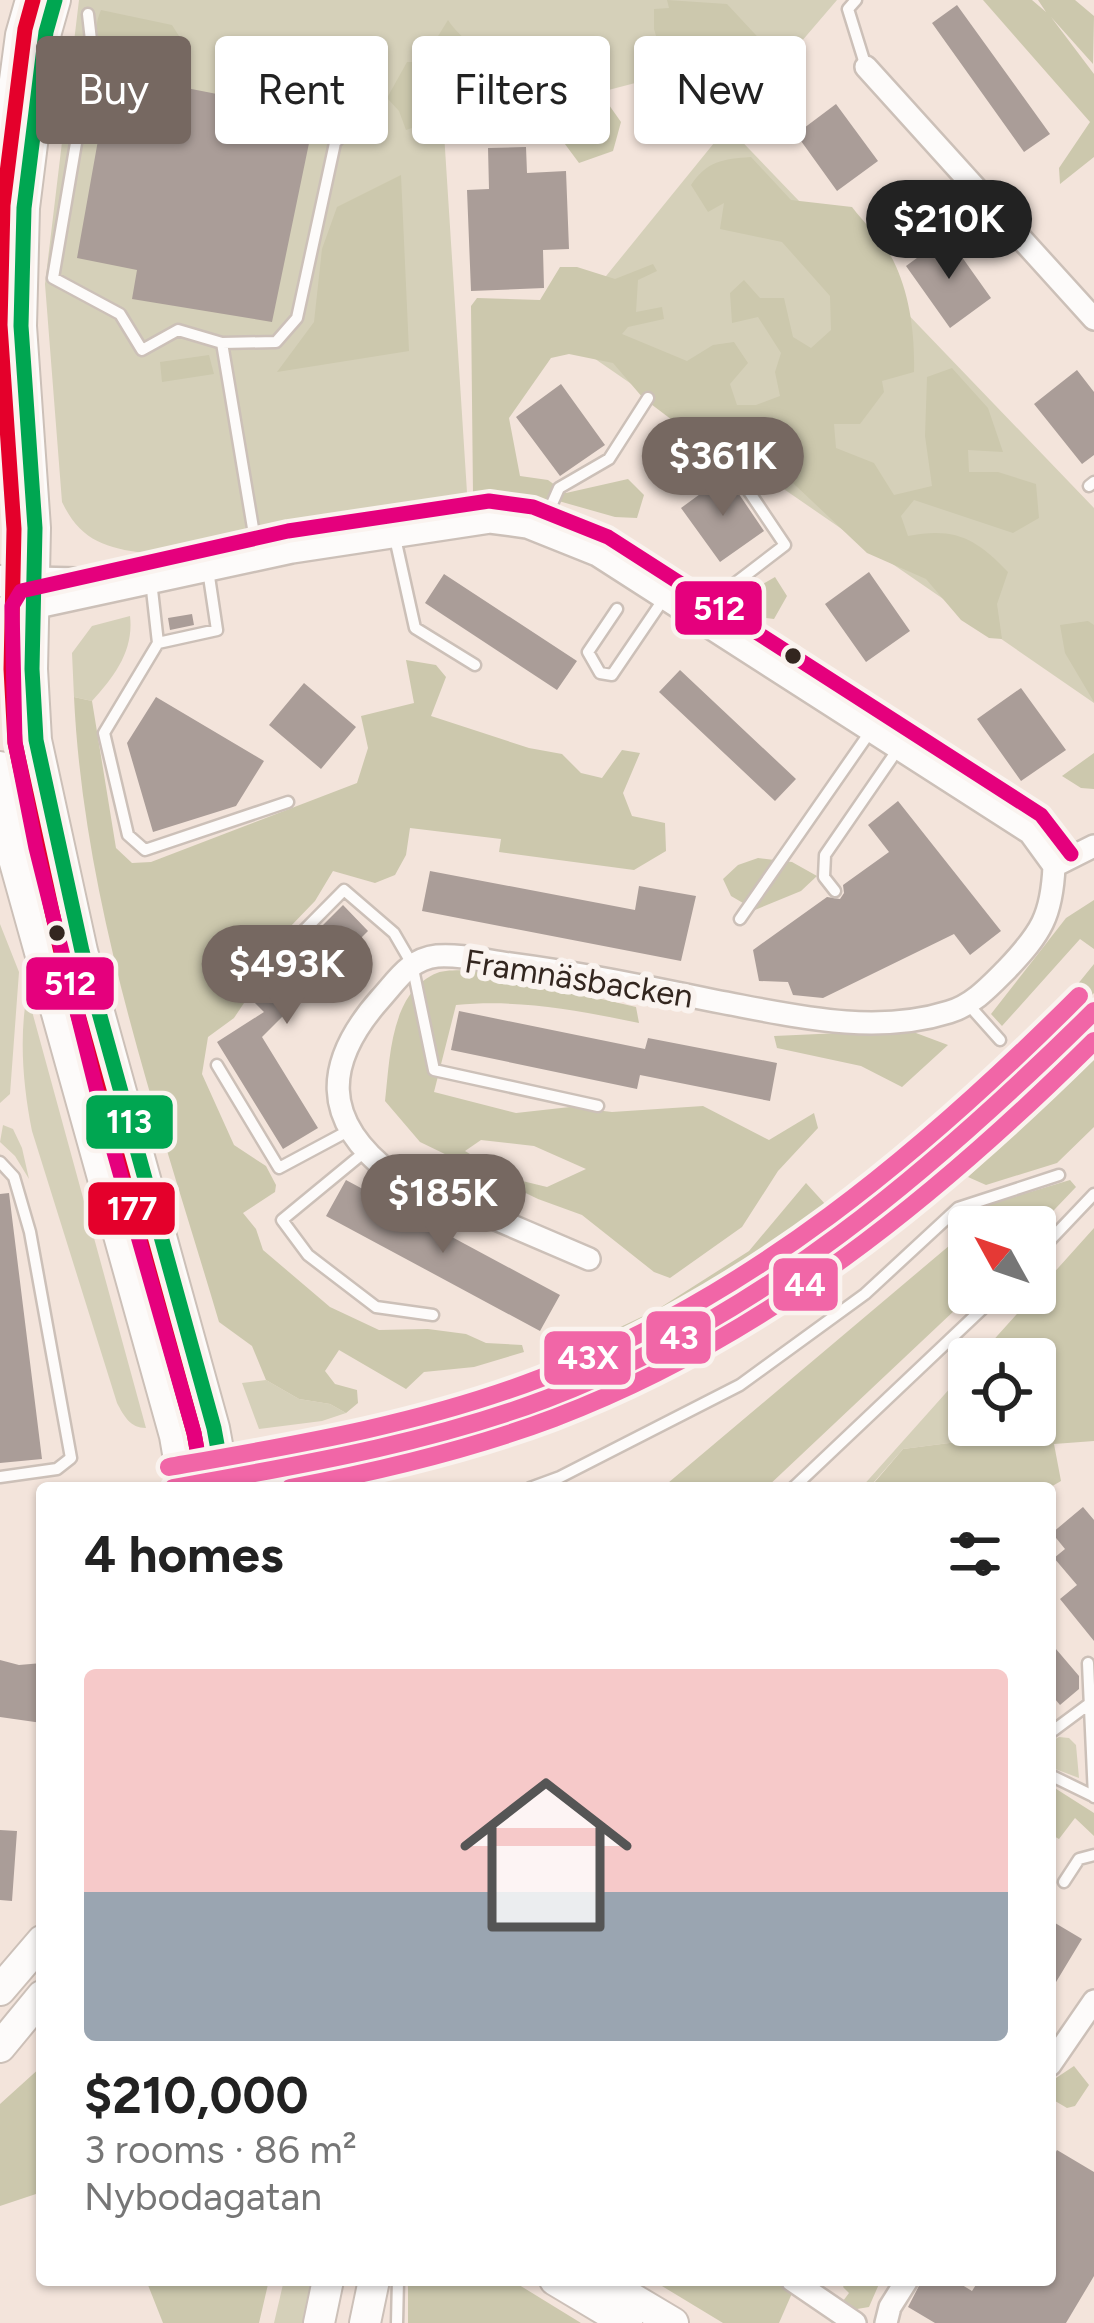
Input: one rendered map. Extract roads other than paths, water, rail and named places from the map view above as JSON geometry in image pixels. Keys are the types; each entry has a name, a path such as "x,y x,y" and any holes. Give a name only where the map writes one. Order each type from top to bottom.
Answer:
{"main road":[{"path":"0,193 21,34 31,0"},
{"path":"55,0 46,32 24,208 21,326 35,527 36,740 118,1090 214,1428 224,1482"},
{"path":"0,581 33,593"},
{"path":"0,613 33,593"},
{"path":"0,767 14,859 176,1436 183,1482"},
{"path":"0,1990 36,1957"},
{"path":"0,2047 36,2003"},
{"path":"0,2067 36,2034"},
{"path":"319,2323 327,2286"},
{"path":"369,2323 373,2286"},
{"path":"566,2286 627,2323"},
{"path":"611,2286 673,2323"}],"street":[{"path":"866,67 1094,319"},
{"path":"33,593 151,581 258,559 490,523 540,531 597,554 695,614 1030,833 1054,866 1094,846"},
{"name":"Framnäsbacken","path":"412,964 441,956 559,970 834,1021 907,1021 951,1012 984,993 1034,941 1049,913 1054,866"},
{"path":"412,964 360,1021 340,1060 338,1089 352,1129 393,1174 589,1259"},
{"path":"1056,2056 1094,2001"},
{"path":"801,2286 855,2323"},
{"path":"886,2323 903,2286"}],"lane":[{"path":"856,0 848,9 866,67"},
{"path":"88,14 92,49 53,278 120,314 142,350 178,330 222,343 276,342 297,318 335,144"},
{"path":"222,343 258,559"},
{"path":"540,531 559,488 609,458 648,398"},
{"path":"695,614 785,545 748,490"},
{"path":"395,538 416,628 475,665"},
{"path":"158,643 218,631 208,569"},
{"path":"151,581 158,643 104,733 128,835 145,850 288,802"},
{"path":"617,609 588,652 600,673 612,675 665,596"},
{"path":"740,919 870,732"},
{"path":"835,891 824,877 825,855 898,749"},
{"path":"250,985 344,890 394,932 412,964 434,1070 598,1106"},
{"path":"967,1003 1000,1040"},
{"path":"217,1065 279,1168 352,1129"},
{"path":"367,1150 282,1220 308,1255 376,1307 434,1316"},
{"path":"0,1162 14,1177 30,1232 70,1457 57,1468 0,1478"},
{"path":"546,1482 740,1385 865,1294 958,1208 1059,1175"},
{"path":"1056,1234 1094,1195"},
{"path":"799,1482 977,1314"},
{"path":"1056,1778 1093,1796 1088,1663"},
{"path":"1056,1729 1089,1704"},
{"path":"1064,1882 1079,1859 1094,1855"},
{"path":"329,2323 340,2286"},
{"path":"369,2323 384,2286"},
{"path":"397,2323 398,2286"}]}
